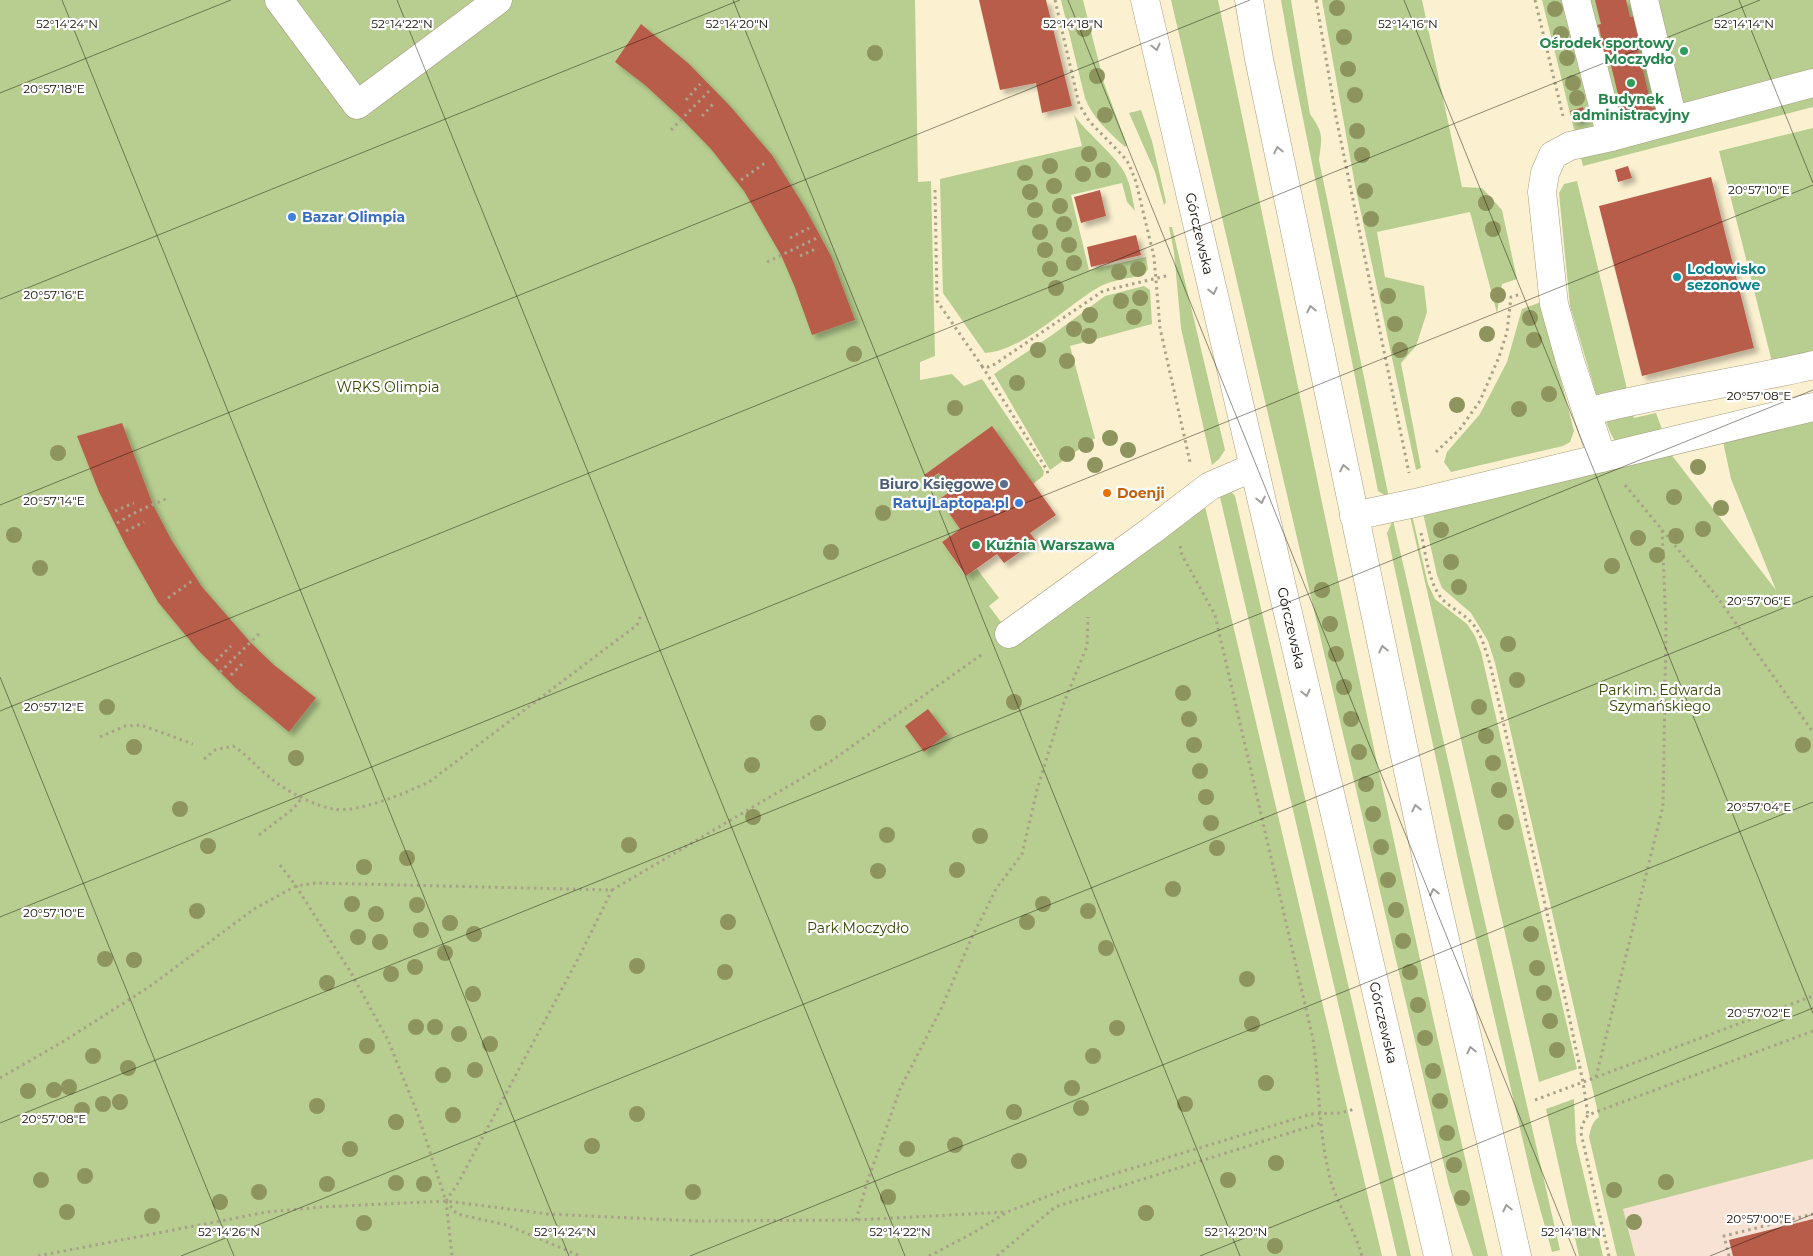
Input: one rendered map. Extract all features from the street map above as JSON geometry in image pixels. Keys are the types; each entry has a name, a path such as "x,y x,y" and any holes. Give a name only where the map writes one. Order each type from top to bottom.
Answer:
{"main road":[{"path":"279,0 357,105 498,0"},
{"name":"Górczewska","path":"1145,0 1438,1256"},
{"path":"1249,0 1259,58 1426,856 1517,1256"},
{"path":"1576,0 1611,137"},
{"path":"1644,0 1673,120"},
{"path":"1602,458 1567,352 1554,304 1542,192 1545,173 1553,155 1570,146 1813,84"},
{"path":"1587,412 1630,401 1772,375 1813,365"},
{"path":"1354,516 1813,407"},
{"path":"1009,634 1210,486 1254,467"}],"path":[{"path":"1055,0 1079,104 1089,121 1123,156 1133,174 1152,245 1160,328 1192,471 1192,485 1181,530 1180,545 1182,555 1215,615 1313,1039 1317,1065 1321,1123 1332,1185 1362,1256"},
{"path":"1316,0 1336,116 1431,577 1443,600 1475,626 1483,642 1490,664 1547,913 1583,1082 1588,1115"},
{"path":"1535,0 1570,146"},
{"path":"686,100 700,84"},
{"path":"671,130 711,89"},
{"path":"702,116 715,102"},
{"path":"741,180 765,162"},
{"path":"935,190 937,301 982,366 1047,470 1048,475"},
{"path":"790,238 809,228"},
{"path":"767,262 819,237"},
{"path":"800,256 818,248"},
{"path":"982,366 988,367 995,364 1103,291 1170,274"},
{"path":"1436,452 1460,428 1480,401 1500,357 1507,332 1511,298 1552,284"},
{"path":"1602,458 1715,594 1813,732"},
{"path":"117,523 138,511 168,498"},
{"path":"115,511 134,503"},
{"path":"126,531 144,522"},
{"path":"1596,1077 1663,806 1666,628 1662,528"},
{"path":"856,1220 900,1089 941,1009 972,937 996,889 1022,854 1037,790 1063,705 1086,646 1090,576"},
{"path":"168,598 192,581"},
{"path":"204,759 215,750 233,746 242,751 268,776 302,798 334,809 360,807 390,799 429,782 637,626 642,613"},
{"path":"220,672 261,632"},
{"path":"0,1078 64,1041 150,987 254,908 296,886 316,883 612,890 831,761 1009,634"},
{"path":"216,661 231,646"},
{"path":"231,675 245,661"},
{"path":"100,737 125,726 141,725 193,744"},
{"path":"259,835 293,809 302,798"},
{"path":"280,865 296,886 350,971 388,1040 417,1112 446,1201 452,1256"},
{"path":"446,1201 458,1183 580,955 612,890"},
{"path":"1535,1100 1813,996"},
{"path":"1609,1256 1581,1133 1582,1125 1588,1115 1813,1031"},
{"path":"929,1256 1007,1212 1081,1184 1311,1114 1340,1113 1355,1109"},
{"path":"997,1256 1054,1208 1321,1123"},
{"path":"38,1256 267,1212 322,1207 446,1201 548,1214 695,1221 856,1220 1007,1212"},
{"path":"446,1201 457,1214 507,1225 580,1256"},
{"path":"1729,1256 1724,1236 1813,1214"}],"shaded area":[{"path":"1813,1093 1813,1256 1635,1256 1623,1210"}],"green space":[{"path":"0,0 915,0 918,182 931,181 935,356 920,362 920,380 952,374 964,386 982,379 1044,471 1043,476 1033,484 992,427 924,475 928,480 939,473 951,491 939,499 960,529 942,542 965,576 977,569 999,598 989,606 1016,642 1204,502 1382,1256 0,1256"},
{"path":"1061,0 1083,0 1104,83 1127,145 1125,147 1097,119 1088,106"},
{"path":"1171,0 1218,0 1382,786 1488,1256 1473,1256 1449,1186"},
{"path":"1281,0 1291,0 1310,114 1320,131 1321,146 1319,160 1389,498 1378,491 1294,74"},
{"path":"1322,0 1422,0 1462,187 1482,188 1502,210 1517,279 1502,284 1497,313 1470,212 1377,232 1385,277 1424,286 1427,312 1416,346 1401,363 1421,468 1416,470 1355,185"},
{"name":"Ośrodek sportowy Moczydło","path":"1542,0 1813,0 1813,107 1583,166"},
{"path":"1141,110 1152,141 1166,202 1164,205 1155,172 1129,113"},
{"path":"1074,115 1116,160 1124,172 1127,177 1135,211 1127,202 1122,183 1071,195 1089,270 1146,257 1148,269 1144,275 1115,281 1099,287 1014,345 985,353 943,293 940,179 1082,146"},
{"path":"1813,128 1813,356 1773,366 1719,151"},
{"path":"1577,181 1634,418 1656,413 1663,432 1617,445 1599,404 1570,306 1559,193 1564,184"},
{"path":"1169,227 1172,227 1225,450 1212,465 1181,328 1174,252"},
{"path":"1144,286 1150,290 1152,324 1070,346 1095,438 1050,470 994,374 1105,296"},
{"path":"1541,302 1574,431 1570,442 1563,446 1451,472 1444,462 1447,452 1480,414 1507,362 1522,309"},
{"name":"Park im. Edwarda Szymańskiego","path":"1813,416 1813,1159 1623,1209 1635,1256 1617,1256 1589,1137 1593,1123 1599,1117 1495,663 1488,641 1471,613 1442,588 1437,575 1423,513 1670,453 1776,590 1731,479 1722,437"},
{"path":"1230,490 1235,496 1411,1256 1397,1256 1220,497 1221,493"},
{"path":"1412,515 1428,584 1435,599 1467,624 1475,636 1481,652 1577,1069 1539,1082 1410,516"},
{"path":"1393,520 1560,1250 1552,1252 1532,1180 1462,878 1401,598 1387,533"},
{"path":"1574,1099 1576,1142 1603,1256 1579,1256 1546,1109"}],"building":[{"path":"979,0 1046,0 1072,106 1042,113 1036,83 1000,90"},
{"name":"Budynek administracyjny","path":"1595,0 1626,0 1630,17 1635,16 1643,49 1638,50 1652,108 1656,107 1657,109 1620,118 1619,116 1623,115 1609,57 1605,58 1599,27 1597,28 1597,25 1601,24"},
{"path":"641,24 688,63 730,106 772,155 804,206 831,256 855,320 812,335 781,255 744,191 711,149 682,119 645,85 615,62"},
{"path":"1583,107 1586,119 1573,122 1570,111"},
{"path":"1628,166 1632,178 1618,182 1615,170"},
{"name":"Lodowisko sezonowe","path":"1711,177 1754,348 1642,376 1599,206"},
{"path":"1100,190 1106,216 1081,223 1074,197"},
{"path":"1136,235 1141,255 1091,267 1087,247"},
{"path":"122,423 153,505 172,541 202,587 251,643 274,665 316,698 289,732 236,688 197,649 158,602 126,546 99,492 77,436"},
{"path":"992,426 1056,515 1030,533 1036,541 1004,563 997,554 966,576 942,542 960,529 939,499 951,491 939,473 928,480 924,475"},
{"path":"928,709 947,734 924,752 905,726"},
{"path":"1813,1219 1813,1256 1733,1256 1729,1240"}],"place":[{"name":"Ośrodek sportowy Moczydło","path":"1684,51"},
{"name":"Budynek administracyjny","path":"1631,83"},
{"name":"Bazar Olimpia","path":"292,217"},
{"name":"Lodowisko sezonowe","path":"1677,277"},
{"name":"Biuro Księgowe","path":"1004,484"},
{"name":"Doenji","path":"1107,493"},
{"name":"RatujLaptopa.pl","path":"1019,503"},
{"name":"Kuźnia Warszawa","path":"976,545"}],"park label":[{"name":"WRKS Olimpia","path":"388,387"},
{"name":"Park Moczydło","path":"858,928"}]}
